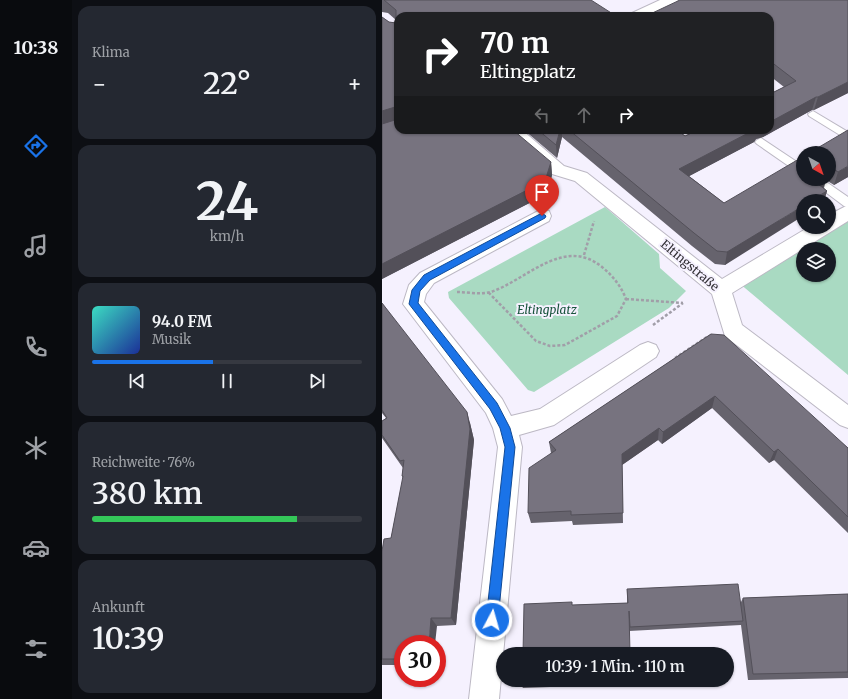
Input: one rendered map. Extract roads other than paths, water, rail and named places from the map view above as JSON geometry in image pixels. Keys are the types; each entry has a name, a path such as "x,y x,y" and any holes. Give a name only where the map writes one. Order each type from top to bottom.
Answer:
{"street":[{"path":"645,12 671,0"},
{"name":"Eltingstraße","path":"516,134 558,170 581,177 721,290 733,330 848,418"},
{"path":"836,220 848,212"},
{"path":"484,699 510,447 505,428 494,406 414,304 416,290 427,278 542,216"},
{"path":"721,290 813,234"},
{"path":"505,428 546,418 648,351"}],"lane":[{"path":"813,114 848,137"},
{"path":"761,142 796,167"},
{"path":"824,186 848,203"}],"park label":[{"name":"Eltingplatz","path":"547,309"}]}
